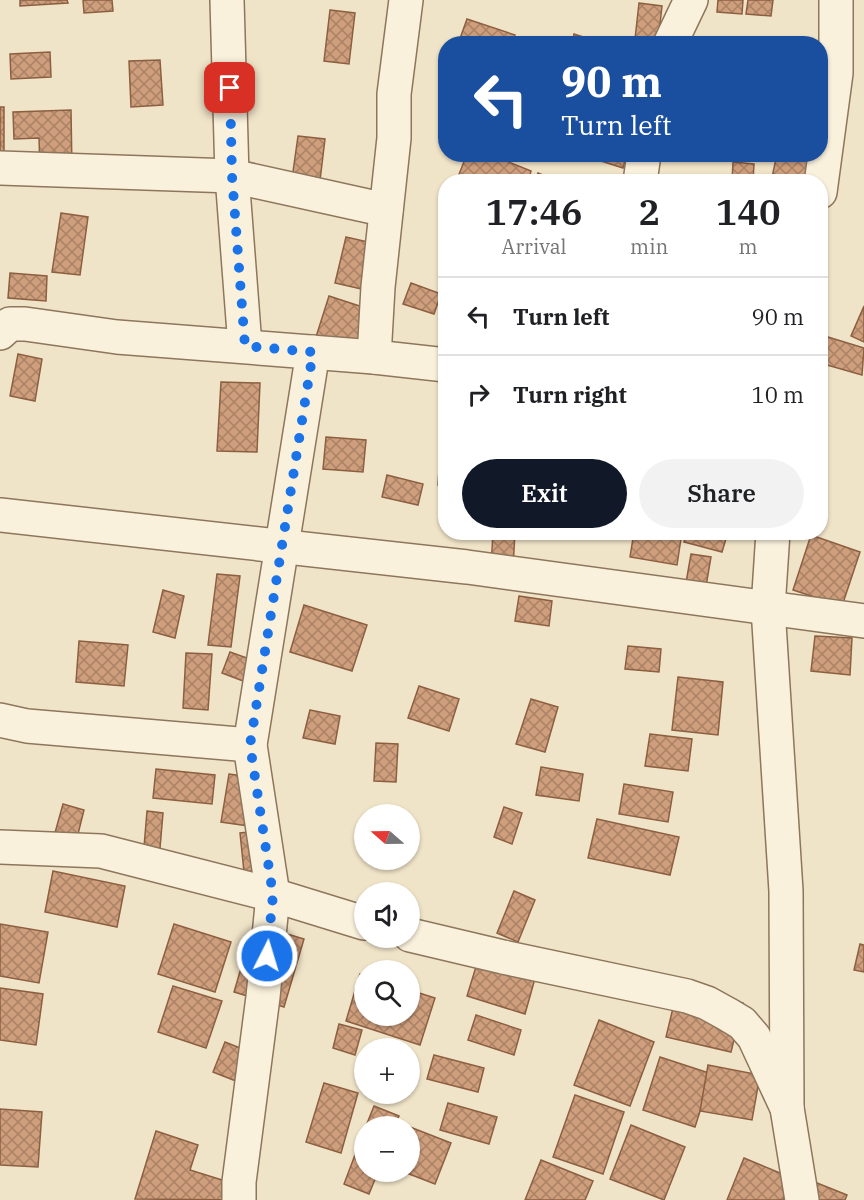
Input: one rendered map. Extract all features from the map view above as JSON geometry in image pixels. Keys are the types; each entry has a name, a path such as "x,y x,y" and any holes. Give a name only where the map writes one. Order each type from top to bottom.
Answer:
{"street":[{"path":"228,0 232,176 245,346"},
{"path":"374,357 378,287 394,138 394,94 406,0"},
{"path":"663,0 670,36"},
{"path":"674,36 691,0"},
{"path":"828,161 850,74 836,0"},
{"path":"0,168 232,176 386,210"},
{"path":"0,333 10,324 25,324 117,337 245,346 438,364"},
{"path":"239,1200 239,1182 263,997 273,895 250,745 313,352"},
{"path":"0,515 502,571 864,621"},
{"path":"772,540 768,609 786,891 787,1108 802,1200"},
{"path":"0,720 27,726 250,745"},
{"path":"0,848 101,851 273,895 354,920"},
{"path":"420,937 687,996 707,1003 742,1023 754,1036 787,1108"}],"building":[{"path":"20,0 67,0 68,3 20,6"},
{"path":"83,0 112,0 113,11 84,13"},
{"path":"718,0 743,0 742,14 717,12"},
{"path":"748,0 773,0 771,16 746,14"},
{"path":"639,3 662,6 659,36 635,36"},
{"path":"330,10 355,13 349,64 324,61"},
{"path":"467,19 515,35 515,36 461,36"},
{"path":"50,52 51,77 11,79 10,54"},
{"path":"160,60 163,105 131,107 129,61"},
{"path":"0,107 4,107 4,167 0,167"},
{"path":"71,110 72,170 40,171 39,138 14,139 13,112"},
{"path":"298,136 325,139 319,189 291,186"},
{"path":"464,162 509,162 531,171 530,174 459,174"},
{"path":"604,162 625,162 623,168"},
{"path":"733,162 754,164 753,174 732,174"},
{"path":"775,162 820,162 820,174 773,174"},
{"path":"61,213 88,217 80,275 52,272"},
{"path":"346,237 377,244 366,290 335,283"},
{"path":"10,273 47,276 46,301 8,298"},
{"path":"411,283 438,293 438,303 434,314 403,304"},
{"path":"329,296 375,311 360,354 315,340"},
{"path":"864,306 864,342 851,336"},
{"path":"828,337 864,348 862,375 828,365"},
{"path":"18,354 42,359 35,401 10,396"},
{"path":"221,382 260,383 257,452 217,451"},
{"path":"326,437 366,440 363,472 323,469"},
{"path":"387,475 423,484 418,505 382,497"},
{"path":"493,540 515,540 513,569 491,568"},
{"path":"633,540 681,540 677,565 630,557"},
{"path":"685,540 726,540 722,552 684,542"},
{"path":"809,540 825,540 860,552 842,606 793,590"},
{"path":"691,554 711,557 704,598 684,594"},
{"path":"217,574 240,576 231,647 208,645"},
{"path":"163,590 184,596 175,638 153,632"},
{"path":"519,596 552,601 549,626 515,621"},
{"path":"304,605 367,625 352,671 290,652"},
{"path":"815,636 852,638 850,675 811,671"},
{"path":"79,641 128,645 124,686 76,682"},
{"path":"628,646 661,649 659,672 625,669"},
{"path":"230,652 258,662 251,684 222,673"},
{"path":"186,653 212,654 208,710 183,708"},
{"path":"678,677 723,682 718,735 672,730"},
{"path":"419,686 459,699 449,731 408,718"},
{"path":"531,699 558,707 545,752 516,744"},
{"path":"310,710 340,716 335,744 303,738"},
{"path":"650,734 692,739 688,771 645,766"},
{"path":"376,743 398,744 396,782 374,781"},
{"path":"541,767 583,774 579,801 536,795"},
{"path":"156,769 215,775 212,804 153,798"},
{"path":"229,774 257,778 248,826 221,822"},
{"path":"624,784 673,792 668,822 619,814"},
{"path":"63,804 84,810 75,846 53,840"},
{"path":"504,807 522,813 512,844 494,837"},
{"path":"147,811 163,813 159,860 143,859"},
{"path":"597,819 679,837 670,875 588,858"},
{"path":"259,831 263,870 244,872 240,833"},
{"path":"53,871 125,886 117,927 45,912"},
{"path":"514,891 535,900 518,942 497,933"},
{"path":"0,924 48,932 39,983 0,976"},
{"path":"174,924 231,942 215,992 158,974"},
{"path":"254,924 304,939 284,1007 234,992"},
{"path":"860,944 864,945 864,972 854,970"},
{"path":"479,957 536,975 525,1014 467,996"},
{"path":"173,986 222,1001 206,1048 158,1032"},
{"path":"678,987 743,1003 731,1052 666,1037"},
{"path":"0,988 43,994 36,1045 0,1040"},
{"path":"420,993 435,998 420,1045 420,1038 398,1038 361,1026 420,1026"},
{"path":"354,994 354,1024 346,1021"},
{"path":"476,1015 521,1030 514,1055 468,1040"},
{"path":"599,1020 654,1042 630,1106 574,1085"},
{"path":"339,1024 362,1030 360,1038 354,1038 354,1055 333,1048"},
{"path":"225,1042 270,1060 259,1090 213,1072"},
{"path":"434,1055 484,1068 478,1092 427,1079"},
{"path":"660,1057 712,1074 695,1127 643,1110"},
{"path":"708,1065 760,1075 752,1120 700,1111"},
{"path":"324,1083 354,1092 355,1104 341,1153 306,1142"},
{"path":"575,1095 624,1112 603,1174 553,1157"},
{"path":"448,1103 497,1117 489,1144 440,1130"},
{"path":"374,1106 399,1116 370,1116"},
{"path":"0,1109 42,1112 38,1167 0,1165"},
{"path":"631,1125 685,1147 664,1200 610,1179"},
{"path":"156,1131 198,1145 190,1170 251,1189 247,1200 135,1199"},
{"path":"420,1131 451,1143 435,1184 420,1178"},
{"path":"354,1158 354,1182 374,1182 369,1194 344,1184"},
{"path":"744,1158 792,1178 783,1200 727,1200"},
{"path":"541,1160 593,1181 585,1200 525,1200"},
{"path":"802,1177 847,1195 845,1200 792,1200"}],"route":[{"path":"230,88 232,176 245,346 313,352 250,745 273,895 267,956"}]}
